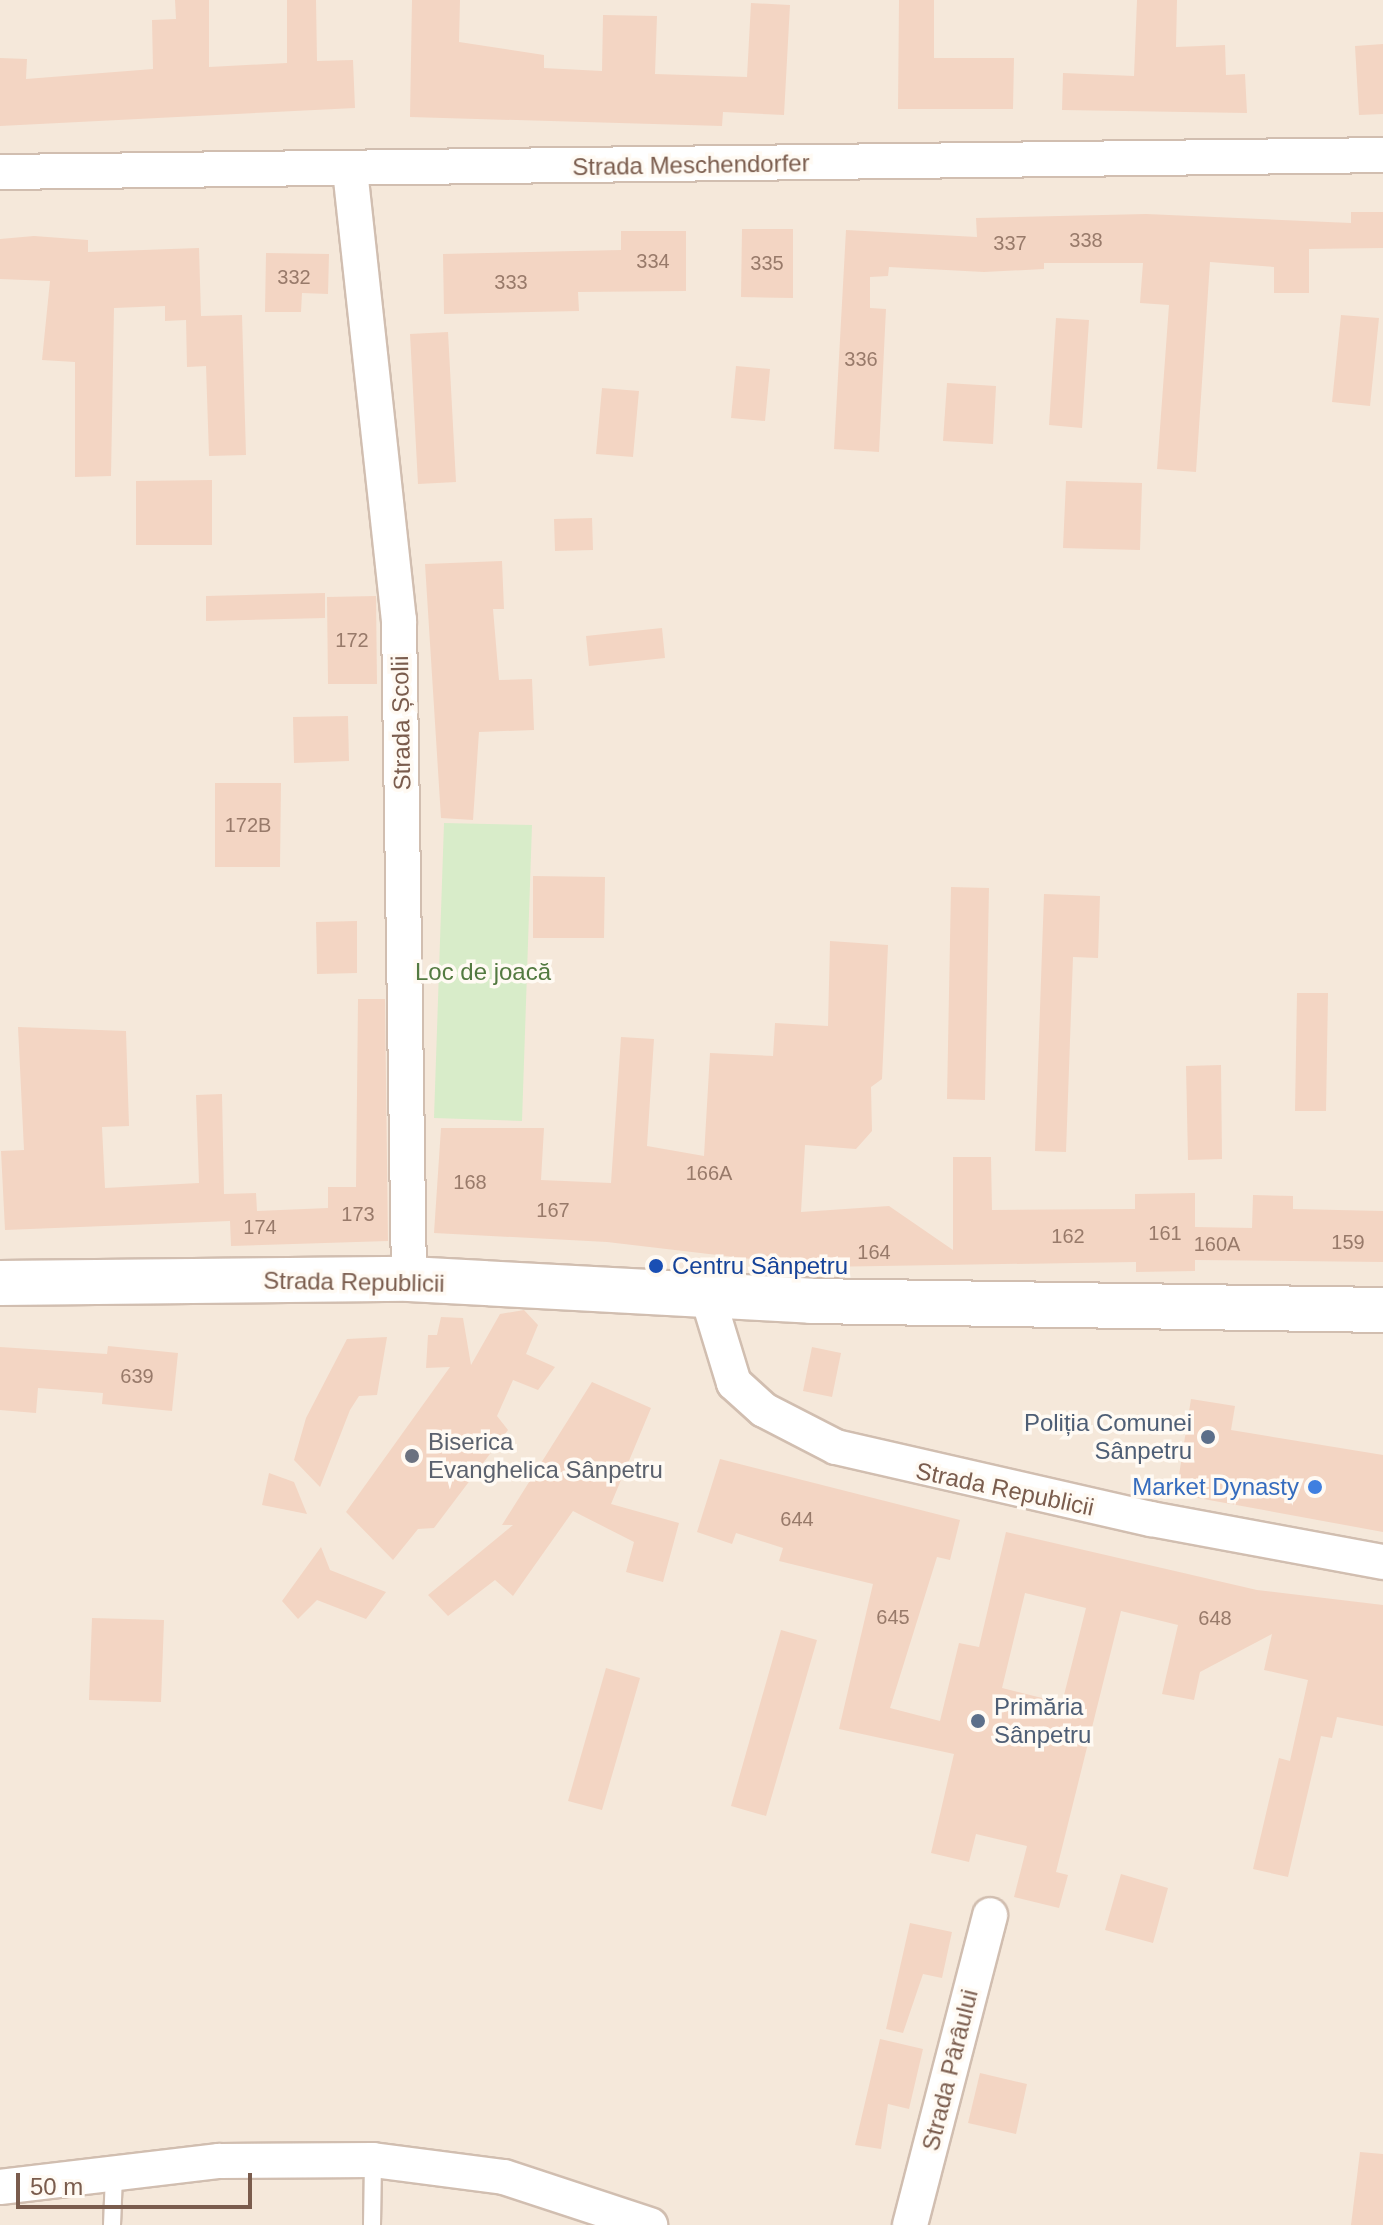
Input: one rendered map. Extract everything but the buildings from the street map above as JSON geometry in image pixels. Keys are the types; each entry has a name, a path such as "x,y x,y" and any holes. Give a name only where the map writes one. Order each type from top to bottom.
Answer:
{"main road":[{"name":"Strada Republicii","path":"0,1283 409,1279 708,1298 1383,1310"}],"street":[{"name":"Strada Meschendorfer","path":"0,172 1383,155"},
{"name":"Strada Școlii","path":"350,170 399,620 409,1279"},
{"name":"Strada Republicii","path":"708,1298 734,1383 796,1430 889,1464 1383,1562"},
{"name":"Strada Pârâului","path":"910,2225 990,1915"},
{"path":"0,2187 219,2161 373,2160 504,2177 650,2225"}],"lane":[{"path":"372,2225 373,2160"},
{"path":"112,2225 114,2175"}],"shaded area":[{"path":"0,0 1383,0 1383,2225 0,2225"}],"green space":[{"name":"Loc de joacă","path":"444,823 532,825 522,1121 434,1118"}],"place":[{"name":"Centru Sânpetru","path":"656,1266"},
{"name":"Poliția Comunei Sânpetru","path":"1208,1437"},
{"name":"Biserica Evanghelica Sânpetru","path":"412,1456"},
{"name":"Market Dynasty","path":"1315,1487"},
{"name":"Primăria Sânpetru","path":"978,1721"}]}
